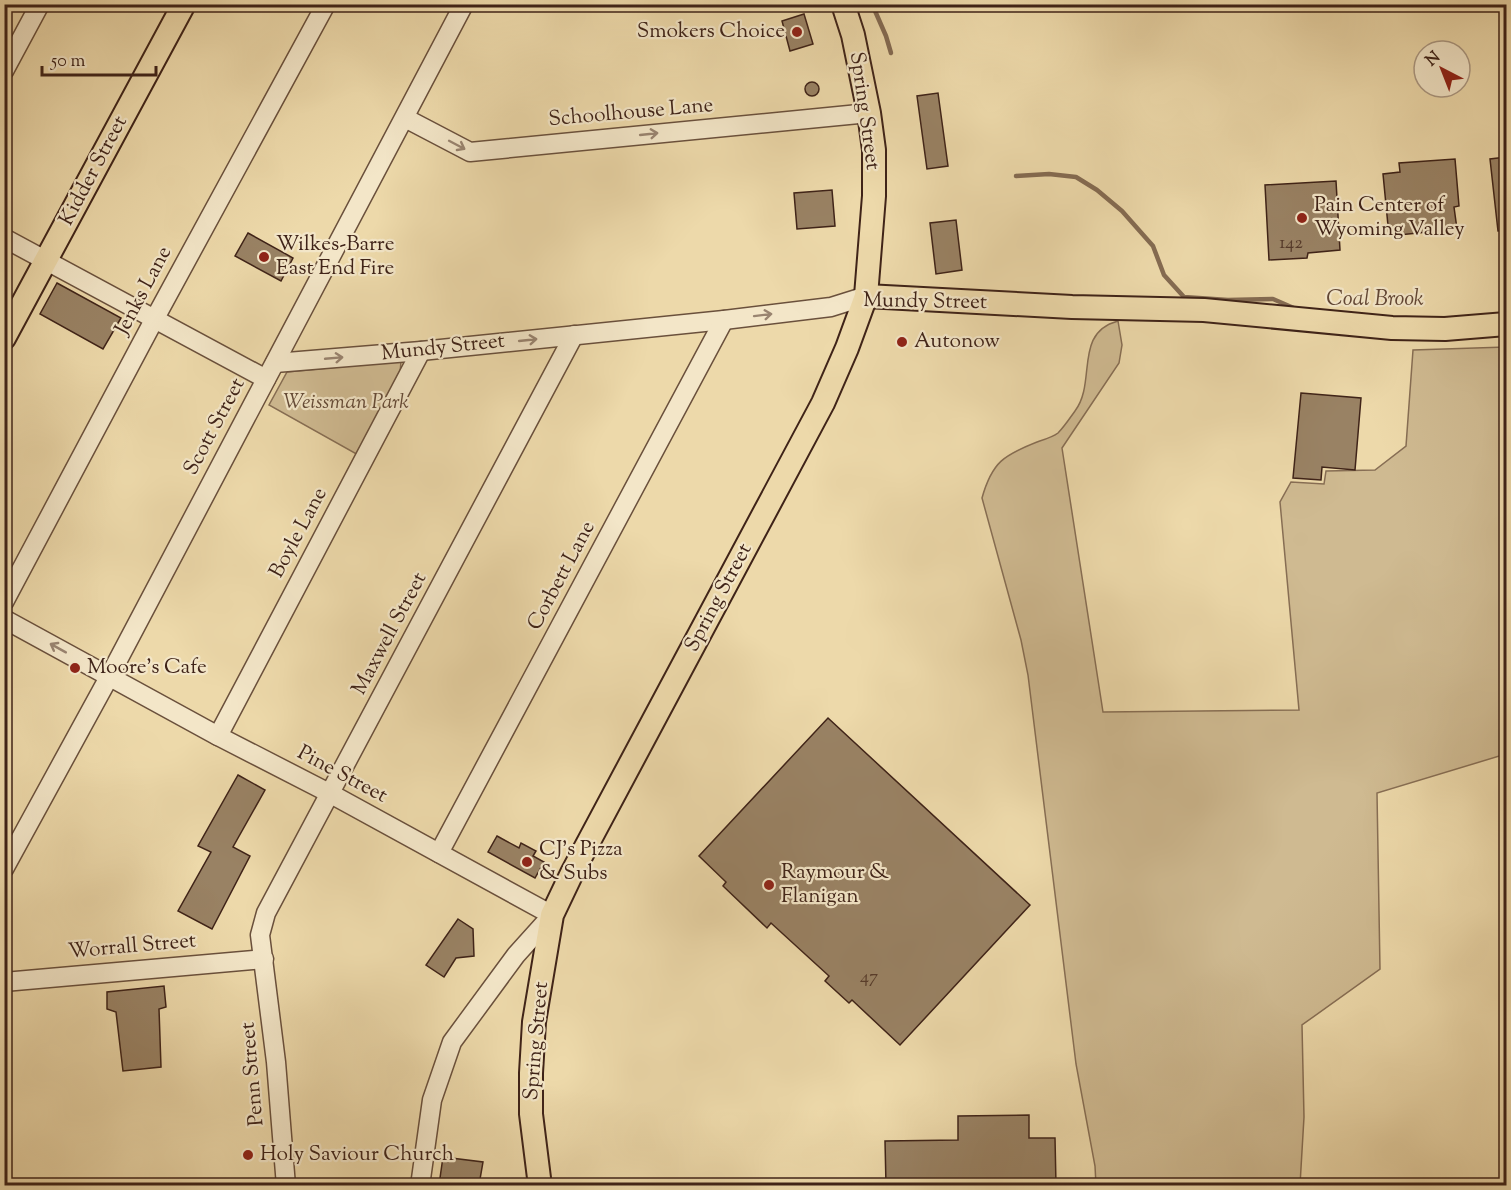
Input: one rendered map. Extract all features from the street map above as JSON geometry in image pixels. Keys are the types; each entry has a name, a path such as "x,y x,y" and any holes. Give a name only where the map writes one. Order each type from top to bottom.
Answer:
{"main road":[{"name":"Kidder Street","path":"4,338 184,4"},
{"name":"Spring Street","path":"540,1185 531,1114 531,1073 534,1022 552,915 572,873 823,403 866,296 874,196 874,150 853,34 843,4"},
{"name":"Mundy Street","path":"866,296 1072,308 1204,310 1392,328 1445,329 1506,324"}],"street":[{"path":"4,71 40,4"},
{"name":"Jenks Lane","path":"4,602 326,4"},
{"name":"Scott Street","path":"4,869 109,676 464,4"},
{"name":"Schoolhouse Lane","path":"405,118 470,152 869,113"},
{"path":"4,238 266,379"},
{"name":"Mundy Street","path":"275,363 421,351 724,320 831,307 866,296"},
{"name":"Corbett Lane","path":"440,853 724,320"},
{"name":"Maxwell Street","path":"264,959 260,935 266,913 574,335"},
{"name":"Boyle Lane","path":"218,736 421,351"},
{"name":"Pine Street","path":"4,619 552,915"},
{"path":"420,1185 432,1100 452,1042 516,955 552,915"},
{"name":"Worrall Street","path":"4,982 264,959"},
{"name":"Penn Street","path":"264,959 276,1062 286,1185"}],"green space":[{"path":"1118,321 1122,345 1119,363 1062,448 1103,712 1299,710 1280,502 1291,482 1324,484 1326,471 1375,470 1406,446 1413,350 1506,347 1506,754 1377,793 1380,969 1302,1025 1304,1117 1300,1185 1096,1185 1095,1166 1076,1064 1028,675 1021,640 982,498 990,476 1001,461 1016,451 1058,433 1065,425 1081,399 1090,347 1095,336 1104,327"},
{"name":"Weissman Park","path":"401,361 399,386 360,456 269,405 287,372"}],"building":[{"name":"Smokers Choice","path":"804,14 813,44 790,51 782,21"},
{"path":"812,82 817,84 819,89 817,94 812,96 807,94 805,89 807,84"},
{"path":"938,93 948,166 927,169 917,96"},
{"path":"1506,157 1506,230 1498,231 1490,159"},
{"path":"1455,159 1459,206 1454,207 1457,229 1389,236 1383,174 1400,172 1399,163"},
{"name":"Pain Center of Wyoming Valley","path":"1336,181 1340,250 1308,253 1307,258 1269,260 1265,185"},
{"path":"832,190 835,226 797,229 794,193"},
{"path":"956,220 962,270 936,274 930,223"},
{"name":"Wilkes-Barre East End Fire","path":"248,233 293,258 281,281 235,256"},
{"path":"57,283 121,318 103,349 40,314"},
{"path":"1301,393 1361,398 1355,470 1322,467 1321,480 1293,478"},
{"path":"828,718 1030,905 900,1045 852,1000 849,1003 825,981 829,976 771,923 767,928 723,886 726,882 699,856"},
{"path":"238,775 265,790 233,847 250,856 212,929 178,911 211,852 198,846"},
{"path":"497,836 519,848 521,843 536,851 533,856 544,862 535,878 488,852"},
{"path":"458,919 473,929 474,956 456,958 444,977 426,965"},
{"path":"164,986 166,1007 159,1009 161,1067 123,1071 116,1012 107,1009 107,992"},
{"path":"1029,1115 1029,1138 1055,1138 1056,1185 886,1185 885,1141 958,1140 958,1116"},
{"path":"443,1157 483,1162 479,1185 439,1185"}],"waterway":[{"name":"Coal Brook","path":"872,4 891,53"},
{"name":"Coal Brook","path":"1016,176 1049,174 1076,177 1097,190 1122,211 1153,246 1164,275 1184,297 1228,300 1273,299 1296,309"}],"place":[{"name":"Smokers Choice","path":"797,32"},
{"name":"Pain Center of Wyoming Valley","path":"1302,218"},
{"name":"Wilkes-Barre East End Fire","path":"264,257"},
{"name":"Autonow","path":"902,342"},
{"name":"Moore's Cafe","path":"75,668"},
{"name":"CJ's Pizza & Subs","path":"527,862"},
{"name":"Raymour & Flanigan","path":"769,885"},
{"name":"Holy Saviour Church","path":"248,1155"}]}
